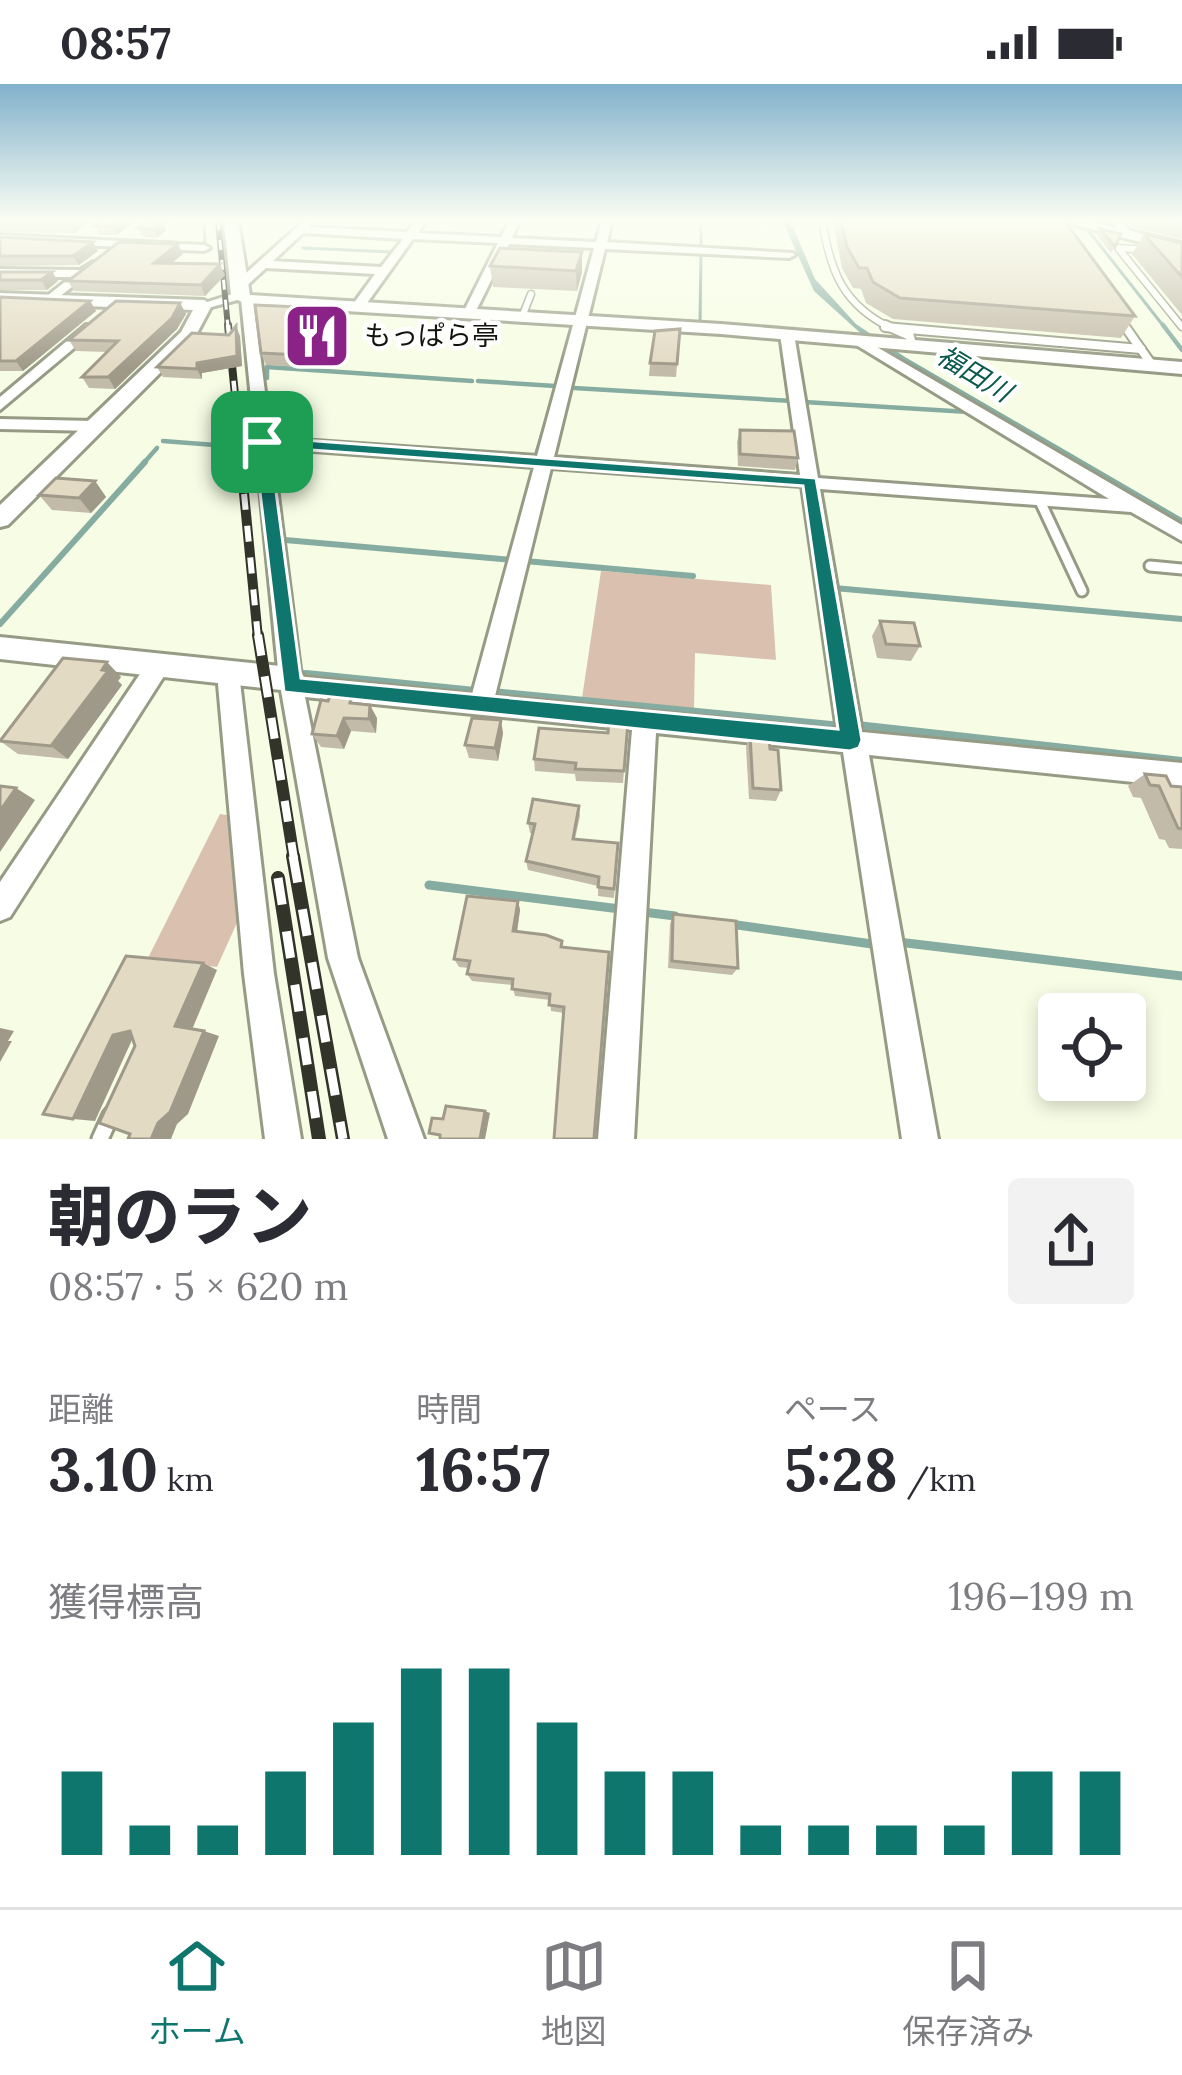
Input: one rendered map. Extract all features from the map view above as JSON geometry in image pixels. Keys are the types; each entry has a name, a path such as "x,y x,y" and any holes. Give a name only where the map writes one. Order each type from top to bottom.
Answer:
{"street":[{"path":"21,269 83,274"},
{"path":"50,299 89,269"},
{"path":"238,269 291,682 343,958 406,1139"},
{"path":"241,294 261,269"},
{"path":"349,269 384,271"},
{"path":"469,314 491,269"},
{"path":"482,702 594,269"},
{"path":"357,307 384,271"},
{"path":"0,298 204,305 241,294 357,307 860,340 888,335 913,344 1146,357 1182,368"},
{"path":"0,405 121,302"},
{"path":"0,519 188,335 204,305"},
{"path":"787,334 920,1139"},
{"path":"860,340 1182,533"},
{"path":"0,424 95,426"},
{"path":"262,442 1137,507"},
{"path":"0,649 64,666 158,666 1182,775"},
{"path":"0,907 158,666"},
{"path":"228,673 259,974 283,1139"},
{"path":"616,1139 645,719"}],"lane":[{"path":"830,269 838,288 888,335 1146,357"},
{"path":"1135,269 1182,328"},
{"path":"522,316 531,294"},
{"path":"1117,315 1146,357"},
{"path":"1039,500 1082,591"},
{"path":"1150,566 1182,569"},
{"path":"100,1139 116,1102"}],"shaded area":[{"path":"601,571 771,585 776,660 695,653 694,709 582,698"},
{"path":"220,814 233,816 245,905 217,967 148,958"}],"water":[{"path":"804,269 811,269 856,324 1182,518 1182,527 867,339 814,291"}],"building":[{"path":"83,269 215,269 201,285 68,281"},
{"path":"868,269 1100,269 1135,316 900,298 873,282"},
{"path":"0,272 52,272 41,280 0,280"},
{"path":"0,297 90,301 16,361 0,361"},
{"path":"116,301 180,303 172,318 108,377 82,377 118,341 69,340"},
{"path":"255,305 301,307 291,320 325,323 300,355 261,353"},
{"path":"236,326 237,356 197,363 197,369 157,367 192,333 229,335"},
{"path":"680,329 677,364 650,363 655,331"},
{"path":"740,430 794,431 798,458 740,454"},
{"path":"56,478 95,481 79,498 39,495"},
{"path":"880,621 914,623 920,646 886,644"},
{"path":"63,658 107,662 102,670 108,671 51,746 0,741"},
{"path":"332,691 353,693 350,703 370,705 369,719 344,718 337,736 312,734 321,700 328,701"},
{"path":"472,718 501,720 495,748 465,745"},
{"path":"609,720 628,722 624,771 575,769 576,763 534,759 539,728 608,733"},
{"path":"750,735 769,737 770,749 778,750 781,790 753,788"},
{"path":"1145,774 1166,776 1171,786 1182,787 1182,829 1159,786 1150,785"},
{"path":"0,786 16,788 0,811"},
{"path":"533,799 579,806 573,839 618,843 614,889 598,887 599,877 526,861 535,824 528,823"},
{"path":"467,896 518,901 513,931 546,935 562,941 561,947 609,952 596,1139 554,1139 564,1007 549,1005 550,994 512,989 513,979 467,974 470,961 454,959"},
{"path":"673,914 736,921 738,968 672,961"},
{"path":"126,956 203,963 175,1026 204,1031 170,1112 151,1139 128,1139 130,1134 99,1123 135,1046 130,1031 113,1035 73,1119 43,1114"},
{"path":"446,1106 485,1111 480,1139 440,1139 429,1133 432,1118 443,1119"}],"waterway":[{"path":"700,323 701,269"},
{"path":"1119,269 1165,328"},
{"path":"337,328 348,312"},
{"path":"309,368 339,325"},
{"path":"1163,325 1182,350"},
{"path":"267,378 267,367 472,381"},
{"path":"478,381 555,386"},
{"path":"535,459 556,388"},
{"path":"574,388 792,401"},
{"path":"804,402 969,412"},
{"path":"163,441 215,445 219,441"},
{"path":"142,465 157,448"},
{"path":"0,624 145,462"},
{"path":"285,540 512,560"},
{"path":"525,561 693,576"},
{"path":"834,588 1182,619"},
{"path":"306,674 475,691"},
{"path":"493,692 841,726"},
{"path":"857,725 1182,761"},
{"path":"429,885 620,909"},
{"path":"643,912 675,916"},
{"path":"730,924 872,944"},
{"path":"898,942 1182,976"}],"railway":[{"path":"223,269 228,328"},
{"path":"228,325 242,465"},
{"path":"241,462 258,638"},
{"path":"258,635 294,859"},
{"path":"293,856 343,1139"},
{"path":"278,878 319,1139"}],"place":[{"name":"もっぱら亭","path":"317,336"}],"route":[{"path":"262,442 810,481 850,740 292,686 262,442"}],"water label":[{"name":"福田川","path":"974,374"}]}
